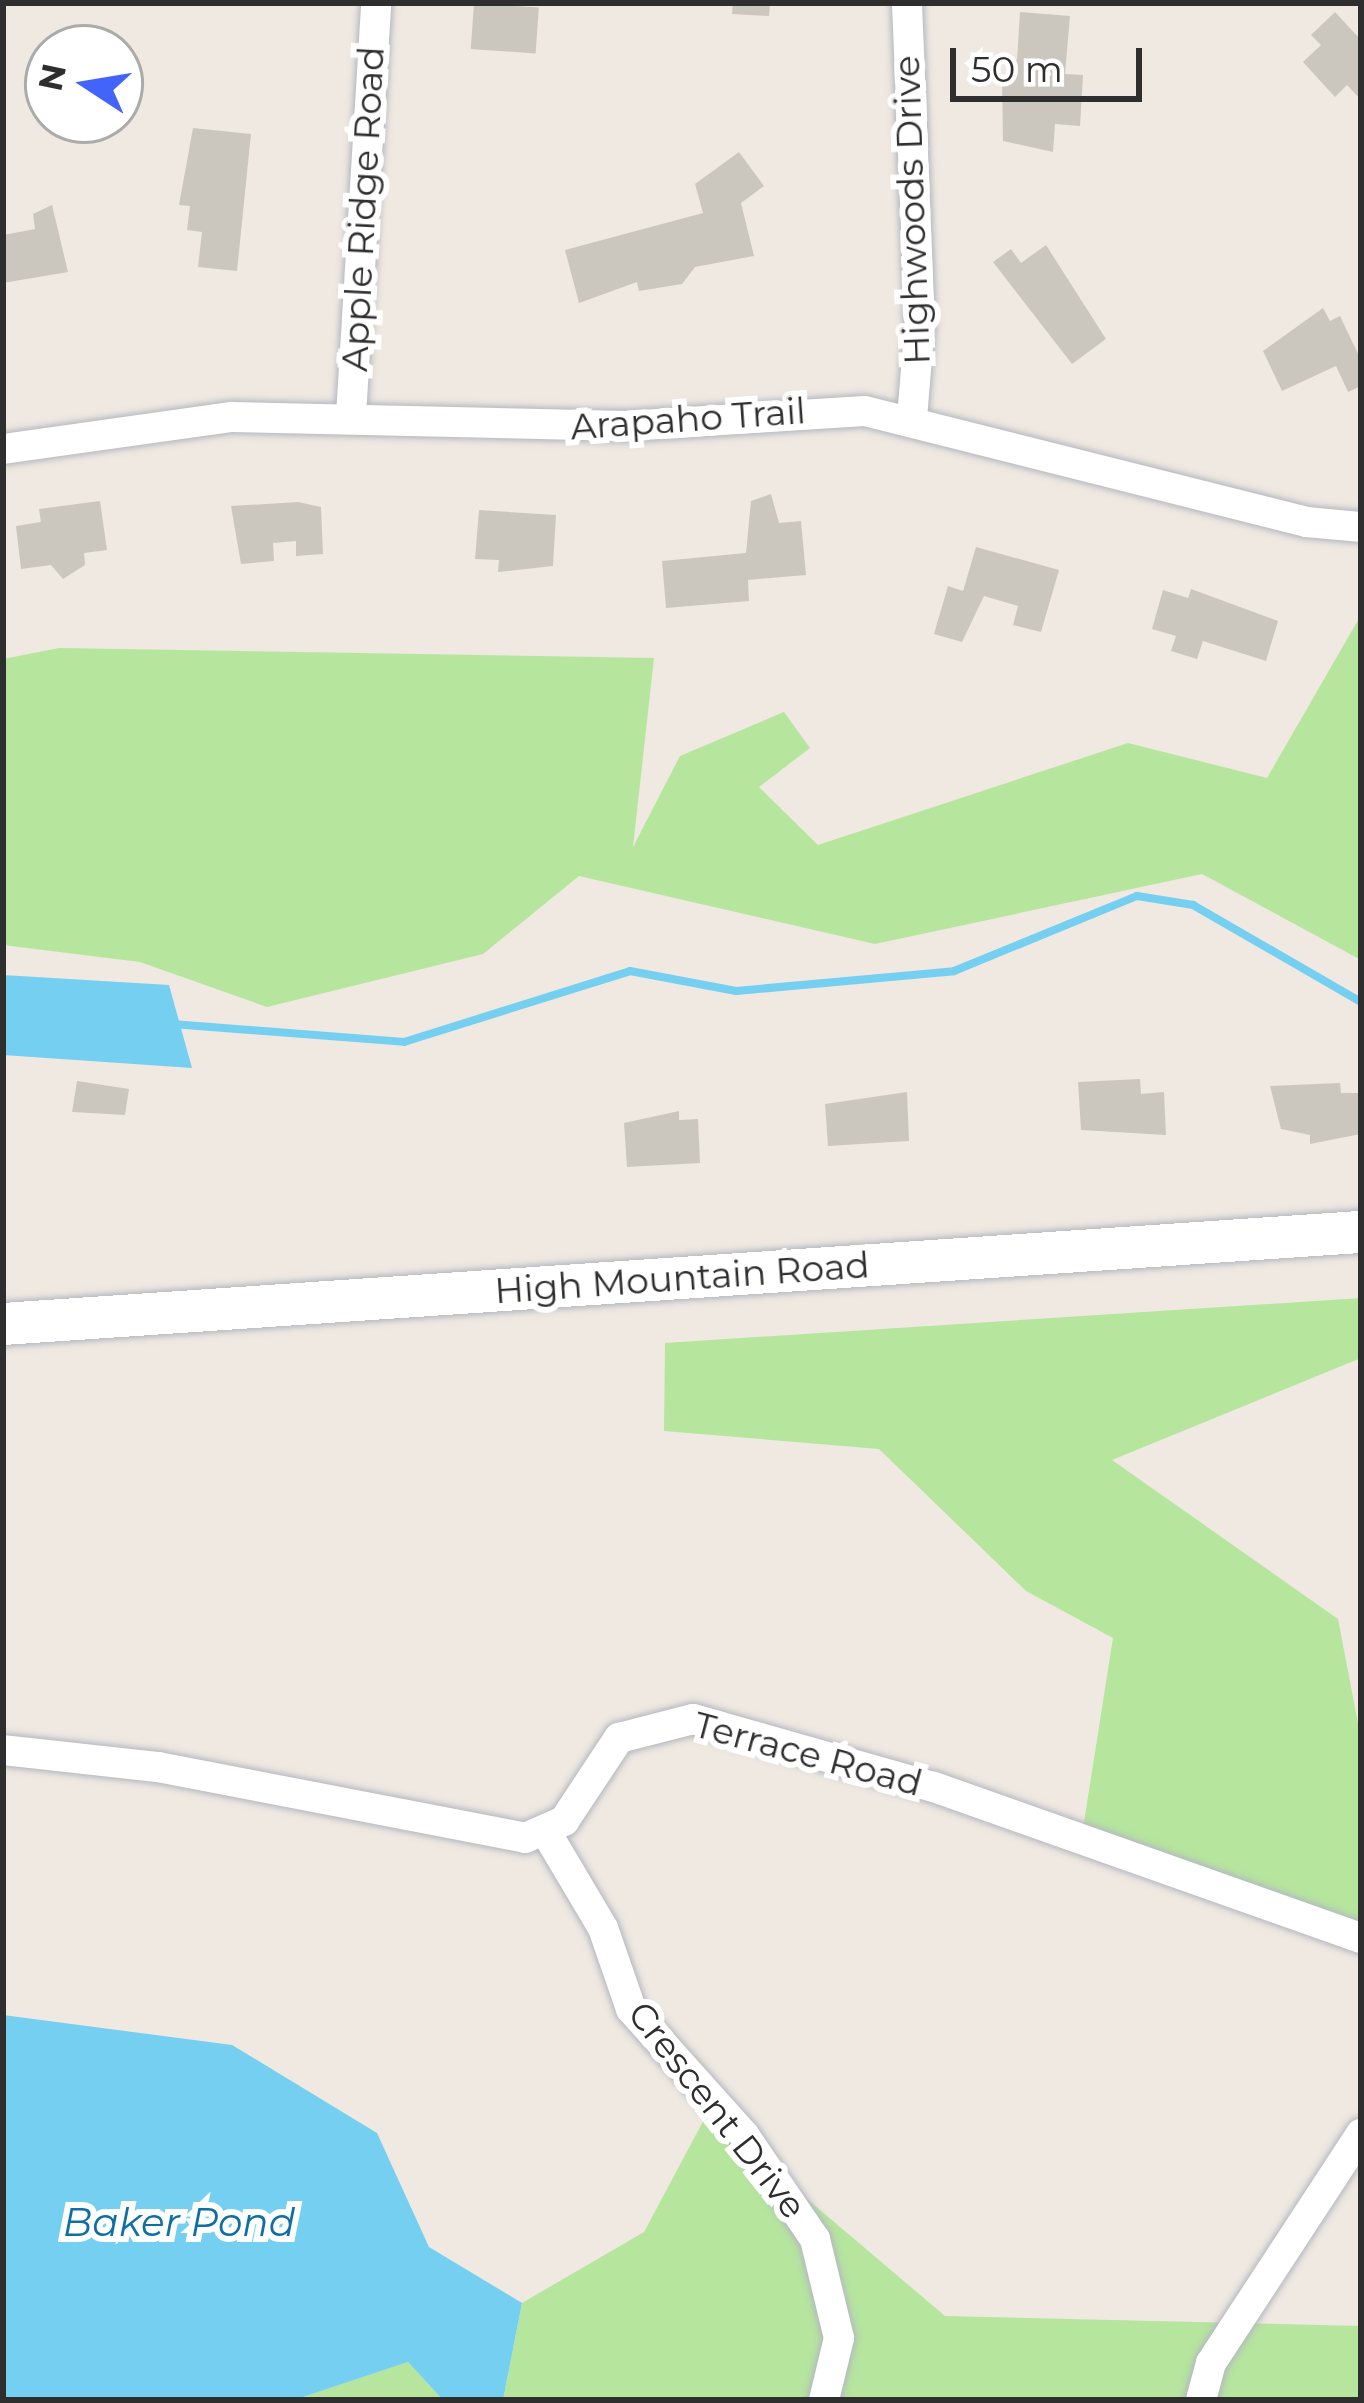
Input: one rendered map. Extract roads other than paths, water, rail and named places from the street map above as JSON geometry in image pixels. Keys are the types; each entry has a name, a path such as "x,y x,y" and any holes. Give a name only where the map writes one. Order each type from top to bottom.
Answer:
{"main road":[{"name":"High Mountain Road","path":"3,1324 1361,1232"}],"street":[{"name":"Apple Ridge Road","path":"351,416 376,3"},
{"name":"Highwoods Drive","path":"907,3 920,321 912,418"},
{"name":"Arapaho Trail","path":"3,448 190,421 351,416 525,427 807,410 912,418 1306,522 1361,527"},
{"name":"Terrace Road","path":"546,1832 577,1804 620,1738 693,1719 934,1787 1361,1938"},
{"path":"3,1750 158,1767 503,1838 546,1832"},
{"name":"Crescent Drive","path":"546,1832 603,1928 631,2008 744,2135 815,2239 839,2338 824,2400"},
{"path":"1201,2400 1211,2363 1361,2134"}],"water":[{"path":"3,975 169,985 192,1068 3,1055"},
{"name":"Baker Pond","path":"3,2015 232,2045 377,2133 429,2247 522,2303 503,2400 443,2400 408,2362 294,2400 3,2400"}],"waterway":[{"path":"172,1024 404,1042 630,971 736,991 954,971 1137,896 1193,905 1361,1002"}]}
